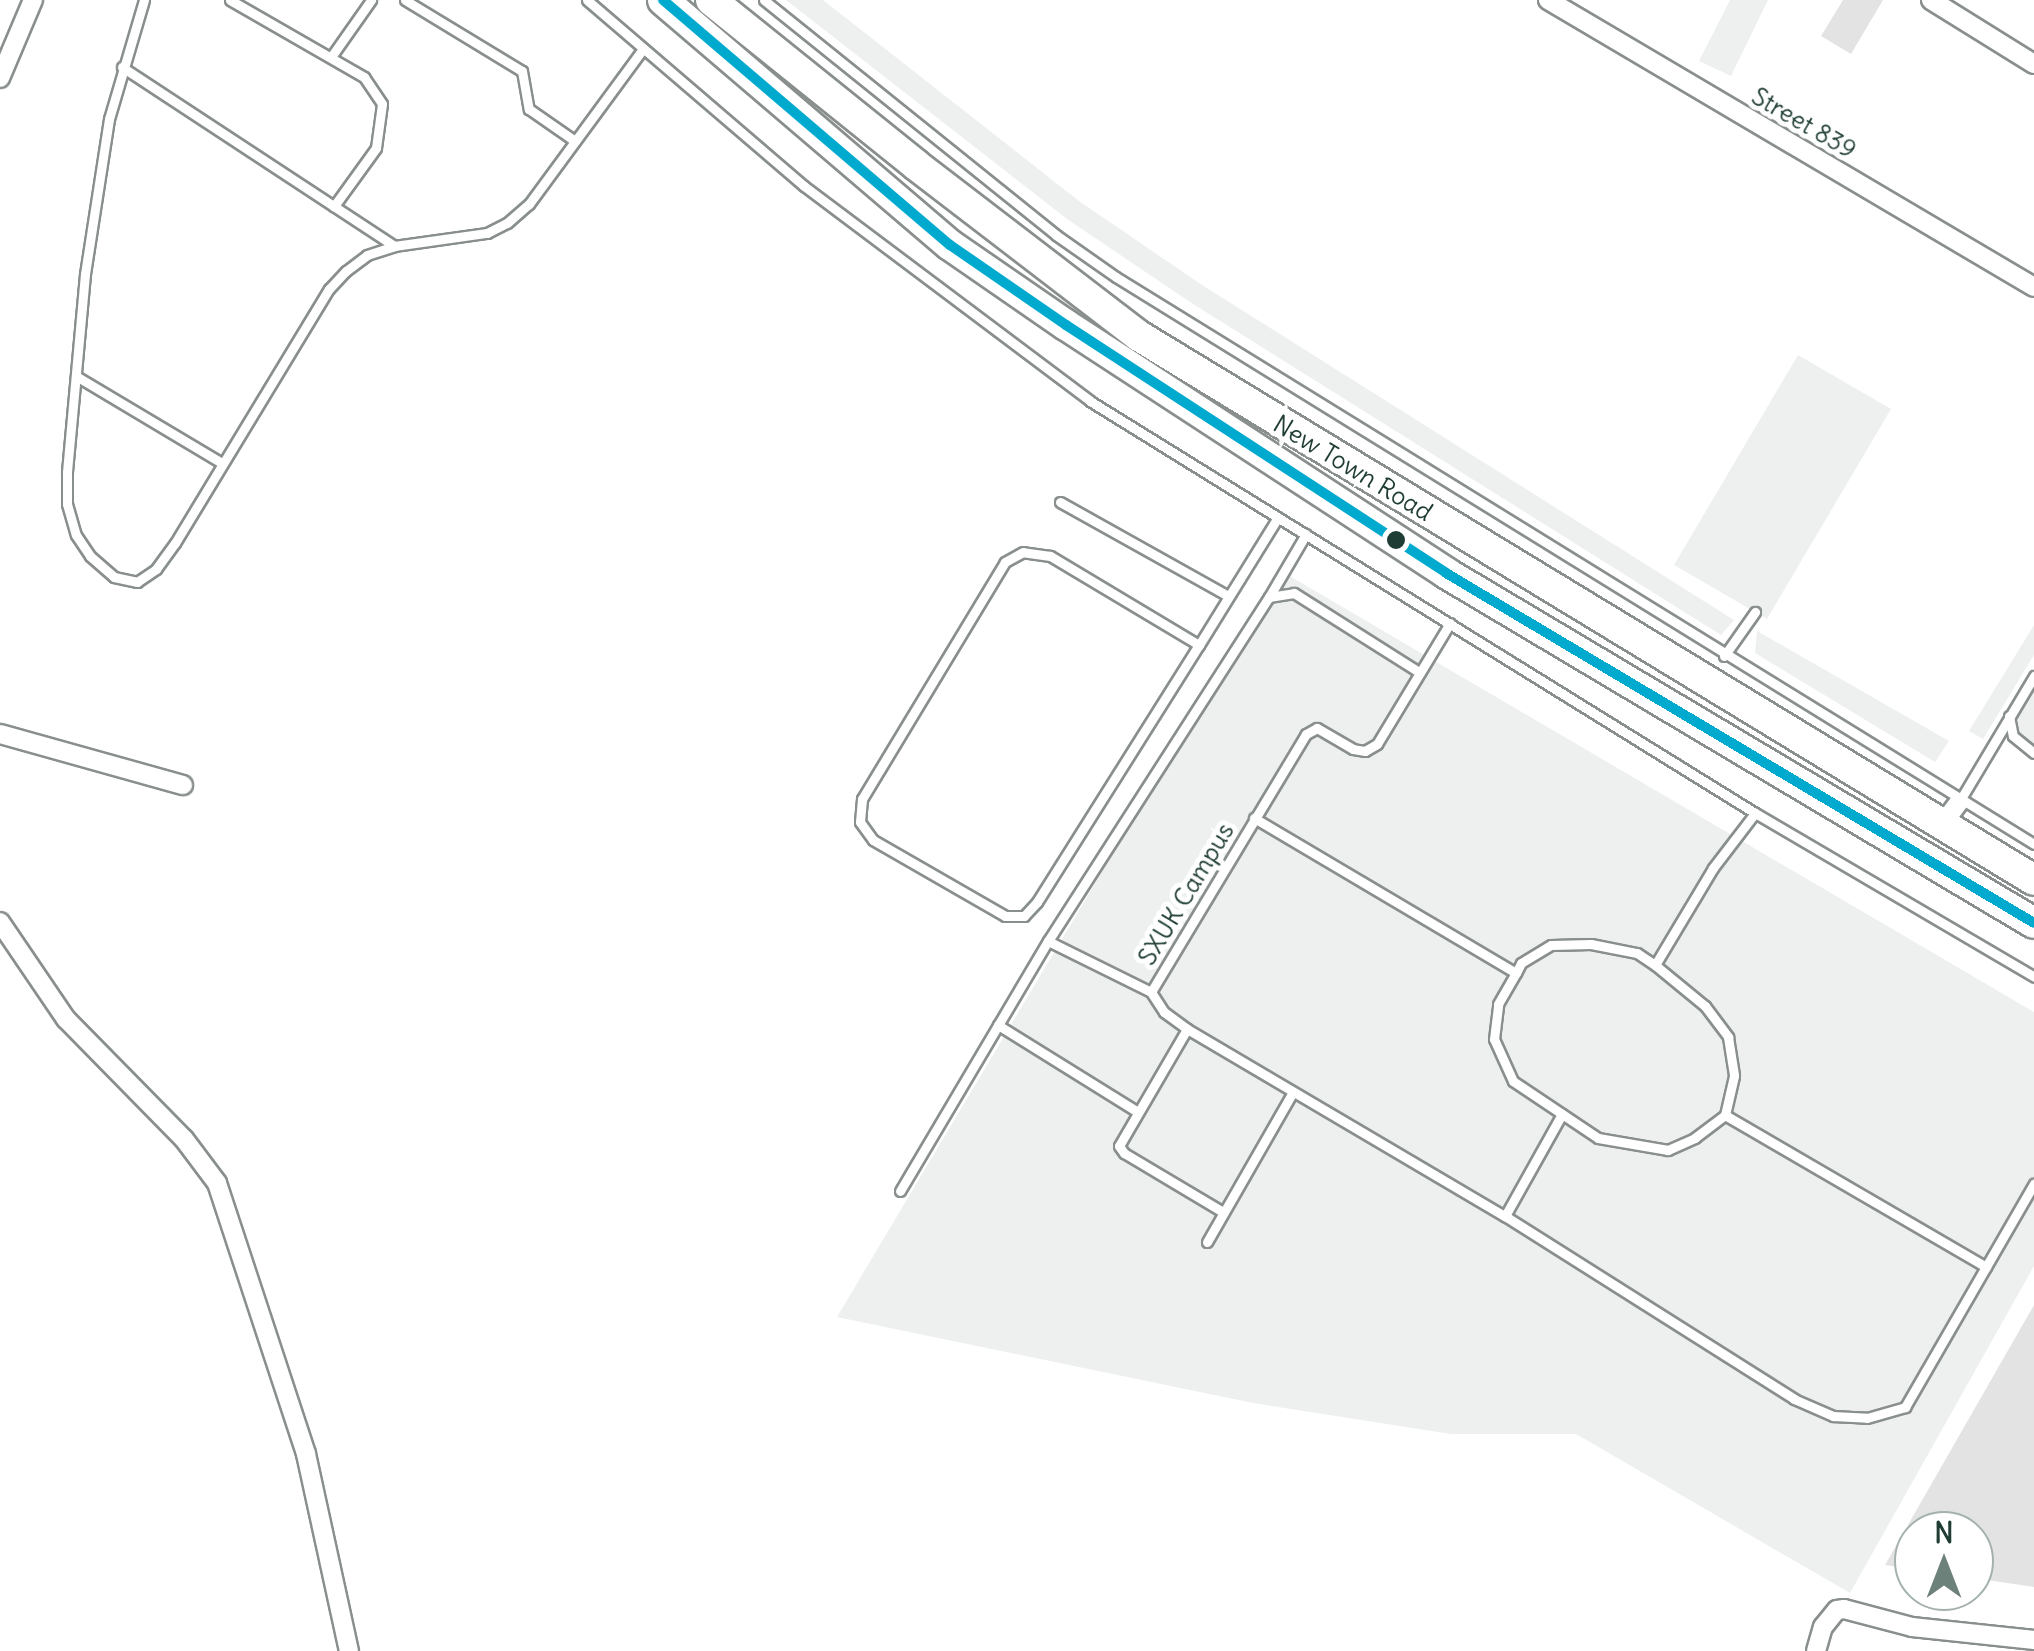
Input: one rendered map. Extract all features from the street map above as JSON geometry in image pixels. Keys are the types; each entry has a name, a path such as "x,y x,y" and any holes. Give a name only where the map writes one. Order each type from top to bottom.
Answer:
{"main road":[{"name":"New Town Road","path":"664,0 950,246 1052,315 1446,573 2034,923"},
{"name":"New Town Road","path":"711,0 916,166 1139,336 1950,814 2034,880"}],"street":[{"path":"0,78 33,0"},
{"name":"Street 839","path":"1548,0 2034,288"},
{"path":"1931,0 2034,64"},
{"path":"0,734 183,785"},
{"path":"0,922 66,1019 184,1139 217,1183 306,1454 349,1651"},
{"path":"1816,1651 1823,1627 1837,1610 1844,1609 1912,1627 2034,1640"}],"lane":[{"path":"144,0 122,67 85,274 67,504 76,535 90,556 114,576 137,582 156,569 329,289 367,255 394,246 487,233 507,223 528,204 643,50"},
{"path":"230,0 364,76 382,104 376,148 334,206"},
{"path":"331,58 371,0"},
{"path":"405,0 522,71 528,108 575,141"},
{"path":"586,0 804,186 940,293 1090,402 1755,813 2034,977"},
{"path":"764,0 1056,235 1116,277 1724,656 1950,814 2034,844"},
{"path":"122,67 394,246"},
{"path":"76,376 222,463"},
{"path":"1060,502 1228,596"},
{"path":"1199,645 1050,556 1023,552 1004,562 862,800 860,822 873,840 1004,916 1024,916 1037,902 1199,645 1278,517"},
{"path":"900,1191 1048,940 1306,534"},
{"path":"1269,597 1294,593 1418,672"},
{"path":"1724,656 1754,612"},
{"path":"1254,818 1310,729 1364,751 1377,744 1450,623"},
{"path":"1950,814 2034,676"},
{"path":"2009,716 2013,736 2034,753"},
{"path":"1655,965 1713,868 1755,813"},
{"name":"SXUK Campus","path":"1516,972 1254,818 1151,992 1164,1012 1187,1029 1505,1216 1794,1399 1834,1416 1867,1418 1905,1407 2034,1184"},
{"path":"1048,940 1151,992"},
{"path":"1590,944 1637,953 1655,965 1706,1006 1728,1037 1734,1076 1725,1115 1695,1138 1668,1150 1598,1138 1513,1081 1494,1039 1498,1004 1516,972 1521,964 1551,946 1590,944"},
{"path":"998,1025 1138,1112"},
{"path":"1187,1029 1120,1150 1223,1212"},
{"path":"1207,1242 1293,1092"},
{"path":"1505,1216 1562,1114"},
{"path":"1725,1115 1986,1267"}],"shaded area":[{"path":"786,0 823,0 1079,201 1202,285 1734,620 1721,635 1190,302 1067,219"},
{"path":"1730,0 1768,0 1731,76 1699,61"},
{"path":"1798,355 1891,409 1767,619 1674,565"},
{"path":"1281,571 2034,1012 2034,1266 1850,1593 1576,1434 1451,1434 1253,1403 837,1317"},
{"path":"2034,625 2034,655 1983,739 1969,731"},
{"path":"1757,631 1949,741 1935,762 1755,653"},
{"path":"2034,687 2034,748 2018,732 2017,718"}],"building":[{"path":"1843,0 1883,0 1851,54 1821,36"},
{"path":"2034,1305 2034,1587 1994,1581 1994,1511 1916,1511"},
{"path":"1894,1549 1894,1566 1885,1565"}],"transit line":[{"path":"663,0 950,245 1066,325 1446,573 2034,923"}]}
